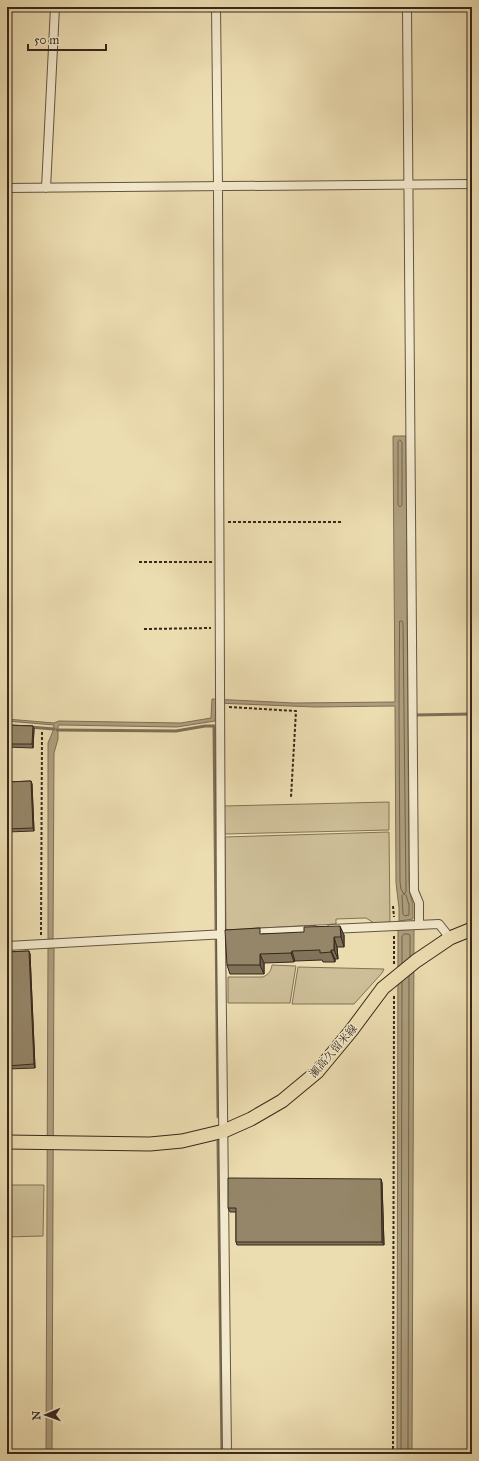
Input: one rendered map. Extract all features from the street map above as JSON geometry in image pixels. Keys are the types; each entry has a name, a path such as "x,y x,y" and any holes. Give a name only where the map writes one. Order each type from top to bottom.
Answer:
{"main road":[{"name":"瀬高久留米線","path":"7,1142 150,1144 182,1141 224,1130 251,1120 282,1101 317,1072 384,988 395,978 416,961 450,938 472,929"}],"street":[{"path":"46,188 55,7"},
{"path":"216,7 220,522 221,935 227,1454"},
{"path":"407,7 414,891 419,903 419,925"},
{"path":"7,188 472,184"},
{"path":"7,946 394,925 439,924 450,938"}],"path":[{"path":"220,522 342,522"},
{"path":"139,562 220,562"},
{"path":"144,629 220,628"},
{"path":"220,706 296,711 291,797"},
{"path":"42,731 44,944"},
{"path":"393,906 395,978 393,1454"}],"shaded area":[{"path":"389,802 389,830 225,834 224,806"},
{"path":"389,832 390,922 374,923 366,918 336,919 336,924 226,930 225,837"},
{"path":"272,965 296,966 290,1003 228,1003 228,977 263,977 267,975"},
{"path":"298,967 384,969 354,1004 292,1004"},
{"path":"7,1185 44,1185 43,1236 7,1237"}],"water":[{"path":"393,436 406,436 409,882 413,904 413,919 399,921 396,883 395,706 315,707 216,703 215,721 177,727 59,725 58,739 54,753 53,939 48,939 48,743 54,725 7,721 7,719 54,723 59,721 181,723 211,718 212,699 294,703 395,702"},
{"path":"414,929 412,1454 397,1454 398,930"},
{"path":"48,948 54,948 52,1454 46,1454"}],"building":[{"path":"7,725 33,726 32,744 7,744"},
{"path":"31,781 33,828 7,829 7,782"},
{"path":"340,926 341,937 334,937 334,950 331,950 331,952 320,953 320,950 260,954 260,965 227,965 225,930 260,928 260,934 304,932 304,927"},
{"path":"29,951 34,1064 7,1066 7,952"},
{"path":"228,1178 381,1179 382,1242 236,1242 236,1208 228,1208"}],"waterway":[{"path":"414,715 472,714"},
{"path":"57,730 176,731 214,726 218,1117"},
{"path":"29,727 54,729"},
{"path":"218,1141 222,1454"}]}
